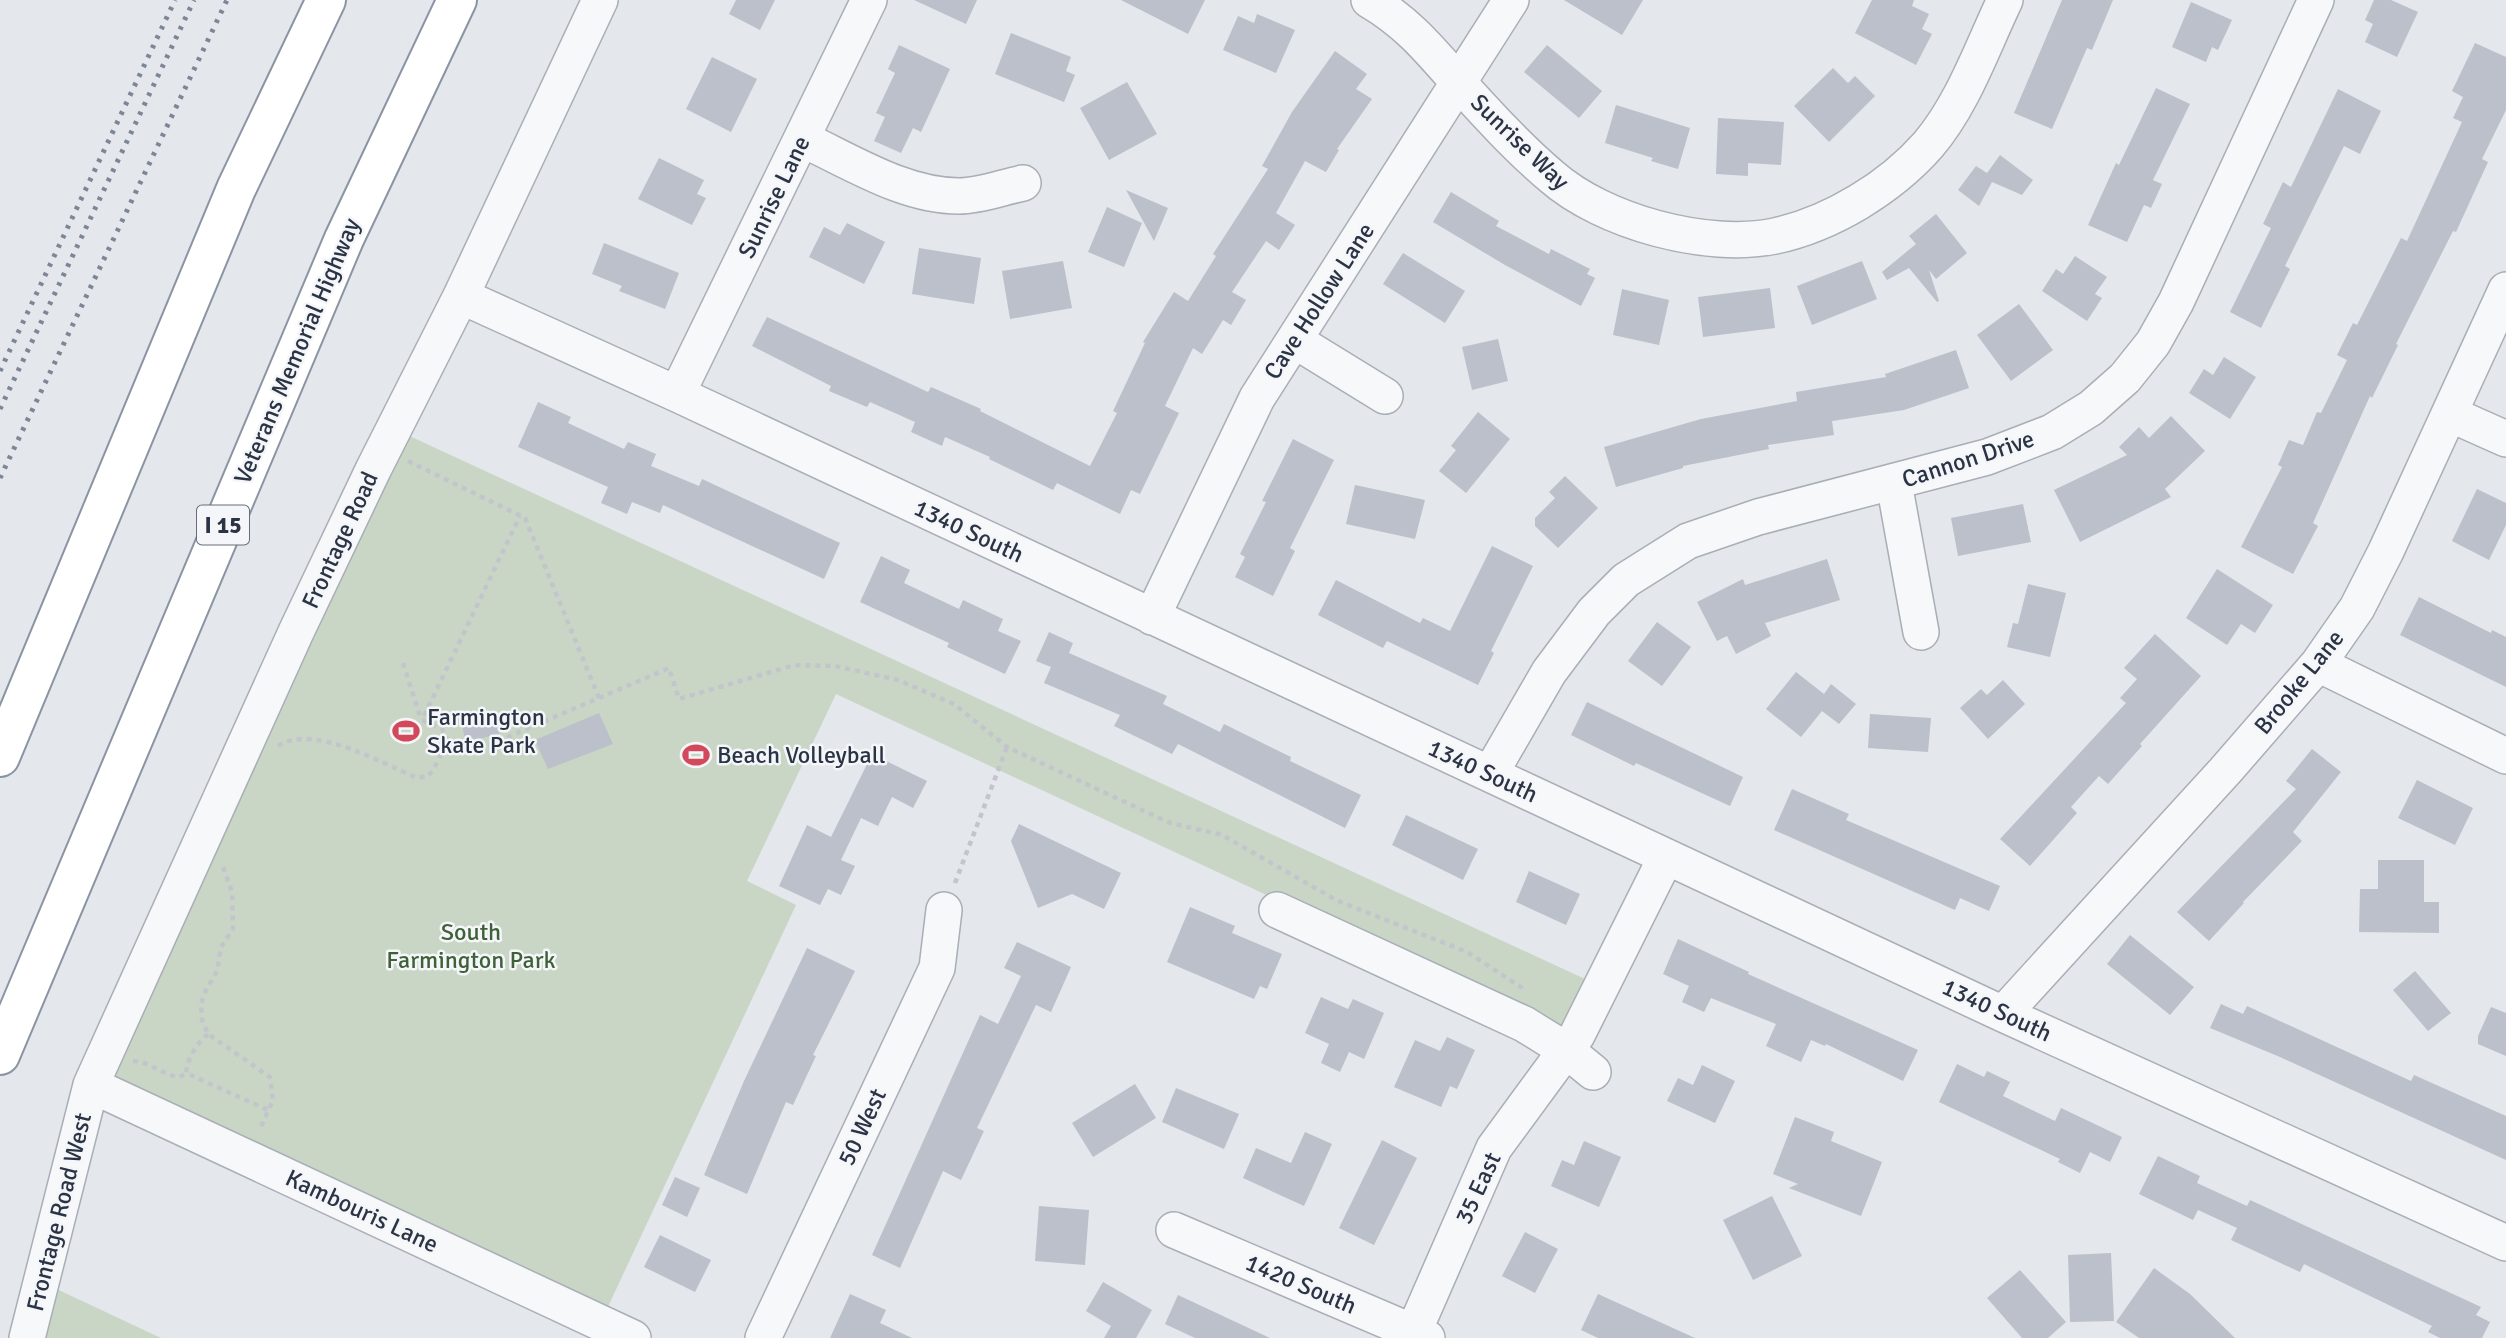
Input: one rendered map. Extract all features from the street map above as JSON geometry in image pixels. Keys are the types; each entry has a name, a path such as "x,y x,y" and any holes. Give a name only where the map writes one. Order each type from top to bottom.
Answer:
{"highway":[{"path":"0,757 236,189 326,0"},
{"name":"Veterans Memorial Highway","path":"0,1055 344,239 457,0"}],"street":[{"name":"Frontage Road","path":"91,1085 247,738 383,449 461,296 600,0"},
{"name":"Sunrise Lane","path":"677,394 869,0"},
{"name":"Sunrise Way","path":"1369,0 1385,9 1423,41 1458,82 1552,177 1582,200 1634,223 1694,236 1738,239 1774,236 1819,222 1869,196 1928,145 1952,109 2005,0"},
{"name":"Cave Hollow Lane","path":"1152,617 1257,398 1511,0"},
{"name":"Cannon Drive","path":"1490,774 1549,672 1594,612 1626,580 1688,541 1758,517 1987,457 2052,432 2091,408 2125,378 2153,343 2176,302 2316,0"},
{"path":"802,139 899,184 928,194 962,196 1023,183"},
{"name":"Brooke Lane","path":"2003,1014 2225,771 2318,664 2357,608 2506,290"},
{"name":"1340 South","path":"461,296 677,394 2003,1014 2506,1243"},
{"path":"1294,340 1385,397"},
{"path":"2450,414 2506,439"},
{"path":"1894,483 1921,632"},
{"path":"2318,664 2506,756"},
{"name":"35 East","path":"1417,1336 1494,1148 1577,1035 1667,857"},
{"name":"50 West","path":"763,1338 937,968 944,910"},
{"path":"1278,910 1524,1024 1566,1050 1593,1072"},
{"name":"Kambouris Lane","path":"91,1085 633,1338"},
{"name":"Frontage Road West","path":"27,1338 91,1085"},
{"name":"1420 South","path":"1174,1230 1417,1336"}],"path":[{"path":"383,449 525,518 599,698"},
{"path":"422,720 520,516"},
{"path":"403,663 422,720 442,729 448,741"},
{"path":"448,741 489,745 669,668 679,699 795,665 835,666 898,680 954,704 1007,747 1170,822 1223,835 1338,901 1467,951 1530,993"},
{"path":"247,738 272,750 284,742 312,738 415,777 426,777 433,772 448,741"},
{"path":"944,910 1007,747"},
{"path":"221,863 232,892 233,929 221,947 217,971 201,1004 202,1020 208,1034 270,1077 273,1100 247,1157"},
{"path":"186,1073 187,1062 208,1034"},
{"path":"129,1064 134,1060 141,1062 170,1076 180,1077 186,1073"},
{"path":"186,1073 268,1110"}],"green space":[{"name":"South Farmington Park","path":"403,433 1585,979 1558,1031 836,694 747,881 796,905 598,1328 94,1100"},
{"path":"48,1285 161,1338 37,1338"}],"building":[{"path":"736,0 775,0 760,30 729,14"},
{"path":"914,0 977,0 966,24"},
{"path":"1121,0 1205,0 1188,34"},
{"path":"1564,0 1643,0 1622,35"},
{"path":"1872,0 1914,0 1912,6 1929,14 1922,29 1932,34 1916,65 1855,33"},
{"path":"2062,0 2113,0 2092,50 2087,48 2052,129 2014,113"},
{"path":"2374,0 2391,0 2418,12 2397,57 2365,42 2373,24 2365,20"},
{"path":"2191,2 2232,20 2218,50 2212,47 2206,62 2172,47"},
{"path":"1257,14 1295,30 1276,73 1223,50 1238,16 1254,23"},
{"path":"1011,33 1071,57 1066,71 1075,75 1064,102 995,74"},
{"path":"2475,43 2506,57 2506,110 2482,159 2488,162 2456,232 2453,231 2372,398 2370,396 2313,523 2318,526 2293,574 2241,547 2282,467 2278,465 2289,440 2303,445 2317,412 2321,413 2347,360 2337,355 2353,323 2357,325 2401,238 2407,241 2462,122 2453,118 2463,97 2452,91"},
{"path":"899,45 950,69 921,132 913,128 901,153 874,141 885,117 876,113 895,73 888,69"},
{"path":"1547,45 1602,91 1579,118 1524,72"},
{"path":"1335,51 1367,74 1356,89 1372,99 1337,149 1339,150 1326,172 1305,161 1276,213 1295,225 1279,250 1266,241 1232,292 1246,300 1231,325 1223,320 1202,354 1193,348 1165,406 1179,413 1140,494 1131,490 1120,514 1057,483 1053,490 945,437 942,446 911,432 915,422 870,402 867,407 829,391 831,386 752,346 767,317 928,392 931,387 981,409 980,411 1090,466 1117,413 1113,411 1145,343 1143,342 1174,292 1188,301 1216,256 1213,254 1268,169 1262,166 1292,112"},
{"path":"712,57 757,79 731,132 686,109"},
{"path":"1833,68 1848,83 1855,76 1875,96 1829,142 1794,106"},
{"path":"1127,82 1157,134 1109,160 1080,108"},
{"path":"2156,88 2190,104 2153,180 2162,184 2151,208 2144,205 2127,242 2088,225 2116,163 2119,165"},
{"path":"2338,89 2381,111 2360,154 2344,146 2285,266 2290,269 2261,328 2230,312 2271,228 2263,224 2283,182 2291,187"},
{"path":"1616,105 1690,128 1678,169 1605,143"},
{"path":"1718,118 1784,122 1781,165 1748,163 1748,176 1716,174"},
{"path":"2000,155 2033,180 2022,195 1992,182 1979,206 1958,190 1976,166 1987,173"},
{"path":"659,158 704,180 697,194 706,198 692,225 638,199"},
{"path":"1126,190 1168,208 1154,241"},
{"path":"1451,192 1499,221 1496,226 1549,254 1551,249 1590,269 1587,274 1595,278 1581,306 1433,222"},
{"path":"1107,207 1142,223 1124,267 1088,252"},
{"path":"1936,214 1967,253 1936,279 1929,270 1939,301 1937,302 1909,268 1887,280 1882,272 1916,244 1909,236"},
{"path":"847,223 885,242 864,284 809,257 824,227 840,235"},
{"path":"604,243 679,273 665,309 619,291 622,286 592,274"},
{"path":"919,248 981,258 974,304 912,294"},
{"path":"1403,253 1465,291 1445,323 1383,284"},
{"path":"2075,256 2107,277 2095,294 2102,298 2087,321 2042,291 2056,269 2063,274"},
{"path":"1063,261 1072,308 1010,319 1002,271"},
{"path":"1862,261 1877,299 1812,325 1797,286"},
{"path":"1770,288 1775,328 1703,337 1698,297"},
{"path":"1622,289 1669,300 1659,345 1613,335"},
{"path":"2019,304 2053,350 2011,381 1977,335"},
{"path":"1498,339 1508,381 1472,390 1462,347"},
{"path":"1956,350 1969,388 1904,410 1832,421 1834,435 1768,445 1769,449 1683,466 1616,487 1604,447 1701,419 1797,401 1796,392 1886,377 1885,374"},
{"path":"2224,357 2256,377 2230,419 2189,393 2204,369 2213,375"},
{"path":"538,402 571,417 568,423 624,449 628,442 656,454 651,466 699,486 702,479 840,543 824,579 663,505 660,513 632,502 627,514 601,503 608,487 518,447"},
{"path":"1478,412 1510,439 1466,493 1439,471 1456,450 1451,446"},
{"path":"2171,416 2205,451 2165,489 2171,497 2080,542 2054,490 2127,455 2119,447 2139,427 2149,438"},
{"path":"1293,439 1334,460 1290,548 1295,551 1273,596 1235,577 1245,557 1240,554 1266,502 1262,501"},
{"path":"1565,476 1598,508 1558,548 1535,526 1535,518 1555,498 1549,492"},
{"path":"1355,485 1425,500 1415,539 1346,524"},
{"path":"2477,489 2506,503 2506,525 2489,560 2452,541"},
{"path":"2023,504 2031,542 1958,556 1951,518"},
{"path":"1492,546 1533,566 1491,651 1494,653 1478,685 1387,641 1383,648 1318,615 1336,580 1420,623 1423,618 1450,631"},
{"path":"881,556 910,570 904,583 959,609 963,600 1003,619 998,631 1021,641 1005,674 947,647 949,643 860,602"},
{"path":"1827,559 1840,600 1765,623 1771,636 1736,654 1727,636 1717,641 1697,602 1743,579 1745,585"},
{"path":"2217,569 2273,605 2255,633 2241,624 2227,645 2186,618"},
{"path":"2028,584 2066,593 2050,657 2007,647 2013,623 2018,624"},
{"path":"2419,597 2491,633 2492,630 2506,637 2506,687 2400,635"},
{"path":"1657,622 1691,647 1662,686 1628,661"},
{"path":"1049,632 1073,643 1069,653 1167,696 1163,704 1220,732 1224,724 1291,757 1290,761 1361,795 1345,828 1178,744 1172,754 1114,726 1120,715 1044,683 1051,667 1036,661"},
{"path":"2155,634 2201,676 2108,784 2099,776 2071,807 2077,813 2030,866 2000,839 2126,703 2120,698 2137,679 2124,668"},
{"path":"1796,672 1824,694 1831,684 1856,704 1839,724 1822,711 1801,737 1766,709"},
{"path":"2003,680 2025,704 1988,739 1960,708 1981,689 1987,695"},
{"path":"1587,702 1743,777 1730,806 1636,763 1634,766 1571,735"},
{"path":"495,710 499,734 465,742 461,717"},
{"path":"599,713 613,744 548,769 535,740"},
{"path":"1870,714 1931,718 1928,752 1868,748"},
{"path":"2312,749 2341,772 2293,832 2302,841 2209,941 2177,912 2296,789 2286,781"},
{"path":"872,754 927,781 913,808 892,797 878,826 861,818 841,860 855,866 841,895 828,889 820,905 779,886 807,825 831,837"},
{"path":"2417,780 2473,808 2455,845 2398,818"},
{"path":"1792,789 1849,814 1846,820 2000,886 1989,911 1960,898 1955,910 1774,830"},
{"path":"1406,815 1478,849 1463,880 1392,845"},
{"path":"1019,824 1121,873 1104,909 1072,894 1038,908 1011,841"},
{"path":"2378,860 2424,860 2424,902 2439,902 2439,933 2359,932 2360,889 2378,889"},
{"path":"1529,871 1580,894 1566,925 1516,902"},
{"path":"1190,907 1235,926 1232,933 1282,954 1267,989 1260,986 1254,999 1167,962"},
{"path":"2130,935 2194,987 2170,1015 2107,964"},
{"path":"1678,939 1749,972 1748,974 1918,1050 1903,1081 1826,1044 1825,1046 1811,1040 1801,1062 1766,1046 1776,1024 1711,998 1704,1012 1682,1002 1689,986 1663,974"},
{"path":"1017,942 1071,967 1051,1012 1036,1005 977,1128 984,1131 961,1180 943,1171 900,1268 872,1255 980,1015 998,1024 1021,976 1004,968"},
{"path":"807,948 855,971 813,1055 816,1056 793,1105 786,1102 747,1194 704,1175 744,1081"},
{"path":"2415,971 2451,1013 2428,1031 2393,990"},
{"path":"1321,997 1348,1009 1353,999 1384,1013 1364,1059 1349,1052 1340,1072 1321,1063 1329,1044 1305,1033"},
{"path":"2221,1004 2243,1014 2247,1006 2411,1081 2414,1075 2506,1116 2506,1160 2210,1028"},
{"path":"2491,1007 2506,1013 2506,1056 2478,1044 2478,1036"},
{"path":"1447,1037 1475,1050 1457,1089 1450,1086 1441,1107 1394,1087 1415,1040 1440,1051"},
{"path":"1957,1064 1984,1077 1987,1071 2010,1082 2003,1096 2055,1121 2061,1108 2122,1137 2110,1162 2090,1152 2080,1173 2058,1162 2060,1159 1939,1102"},
{"path":"1702,1065 1735,1081 1715,1123 1667,1101 1678,1078 1693,1085"},
{"path":"1135,1084 1156,1118 1093,1157 1072,1123"},
{"path":"1176,1088 1239,1114 1224,1149 1162,1122"},
{"path":"1795,1117 1834,1132 1831,1141 1882,1162 1861,1216 1789,1188 1798,1184 1773,1174"},
{"path":"1305,1132 1332,1144 1304,1206 1243,1178 1256,1148 1291,1163"},
{"path":"1382,1140 1417,1158 1374,1245 1339,1228"},
{"path":"1584,1141 1621,1157 1599,1207 1551,1186 1562,1160 1574,1165"},
{"path":"2158,1156 2200,1176 2197,1183 2247,1206 2250,1200 2481,1307 2476,1315 2490,1322 2482,1338 2440,1338 2428,1332 2432,1326 2304,1264 2300,1272 2231,1240 2237,1228 2198,1210 2193,1220 2139,1194"},
{"path":"675,1177 700,1188 687,1217 662,1205"},
{"path":"1772,1196 1802,1256 1753,1280 1723,1220"},
{"path":"1039,1206 1089,1210 1085,1265 1035,1261"},
{"path":"1525,1232 1558,1249 1535,1293 1502,1276"},
{"path":"660,1235 711,1260 695,1292 644,1267"},
{"path":"2111,1253 2114,1321 2070,1322 2068,1255"},
{"path":"2154,1268 2190,1294 2235,1338 2139,1338 2116,1322"},
{"path":"2020,1270 2066,1322 2048,1338 2022,1338 1987,1298"},
{"path":"1103,1282 1152,1310 1136,1338 1104,1338 1111,1326 1086,1311"},
{"path":"850,1294 886,1310 880,1323 912,1338 830,1338"},
{"path":"1598,1294 1695,1338 1598,1338 1581,1330"},
{"path":"1178,1295 1270,1338 1195,1338 1165,1324"}],"railway":[{"path":"0,371 175,0"},
{"path":"0,409 194,0"},
{"path":"0,478 227,0"}],"place":[{"name":"Farmington Skate Park","path":"406,731"},
{"name":"Beach Volleyball","path":"696,755"}]}
